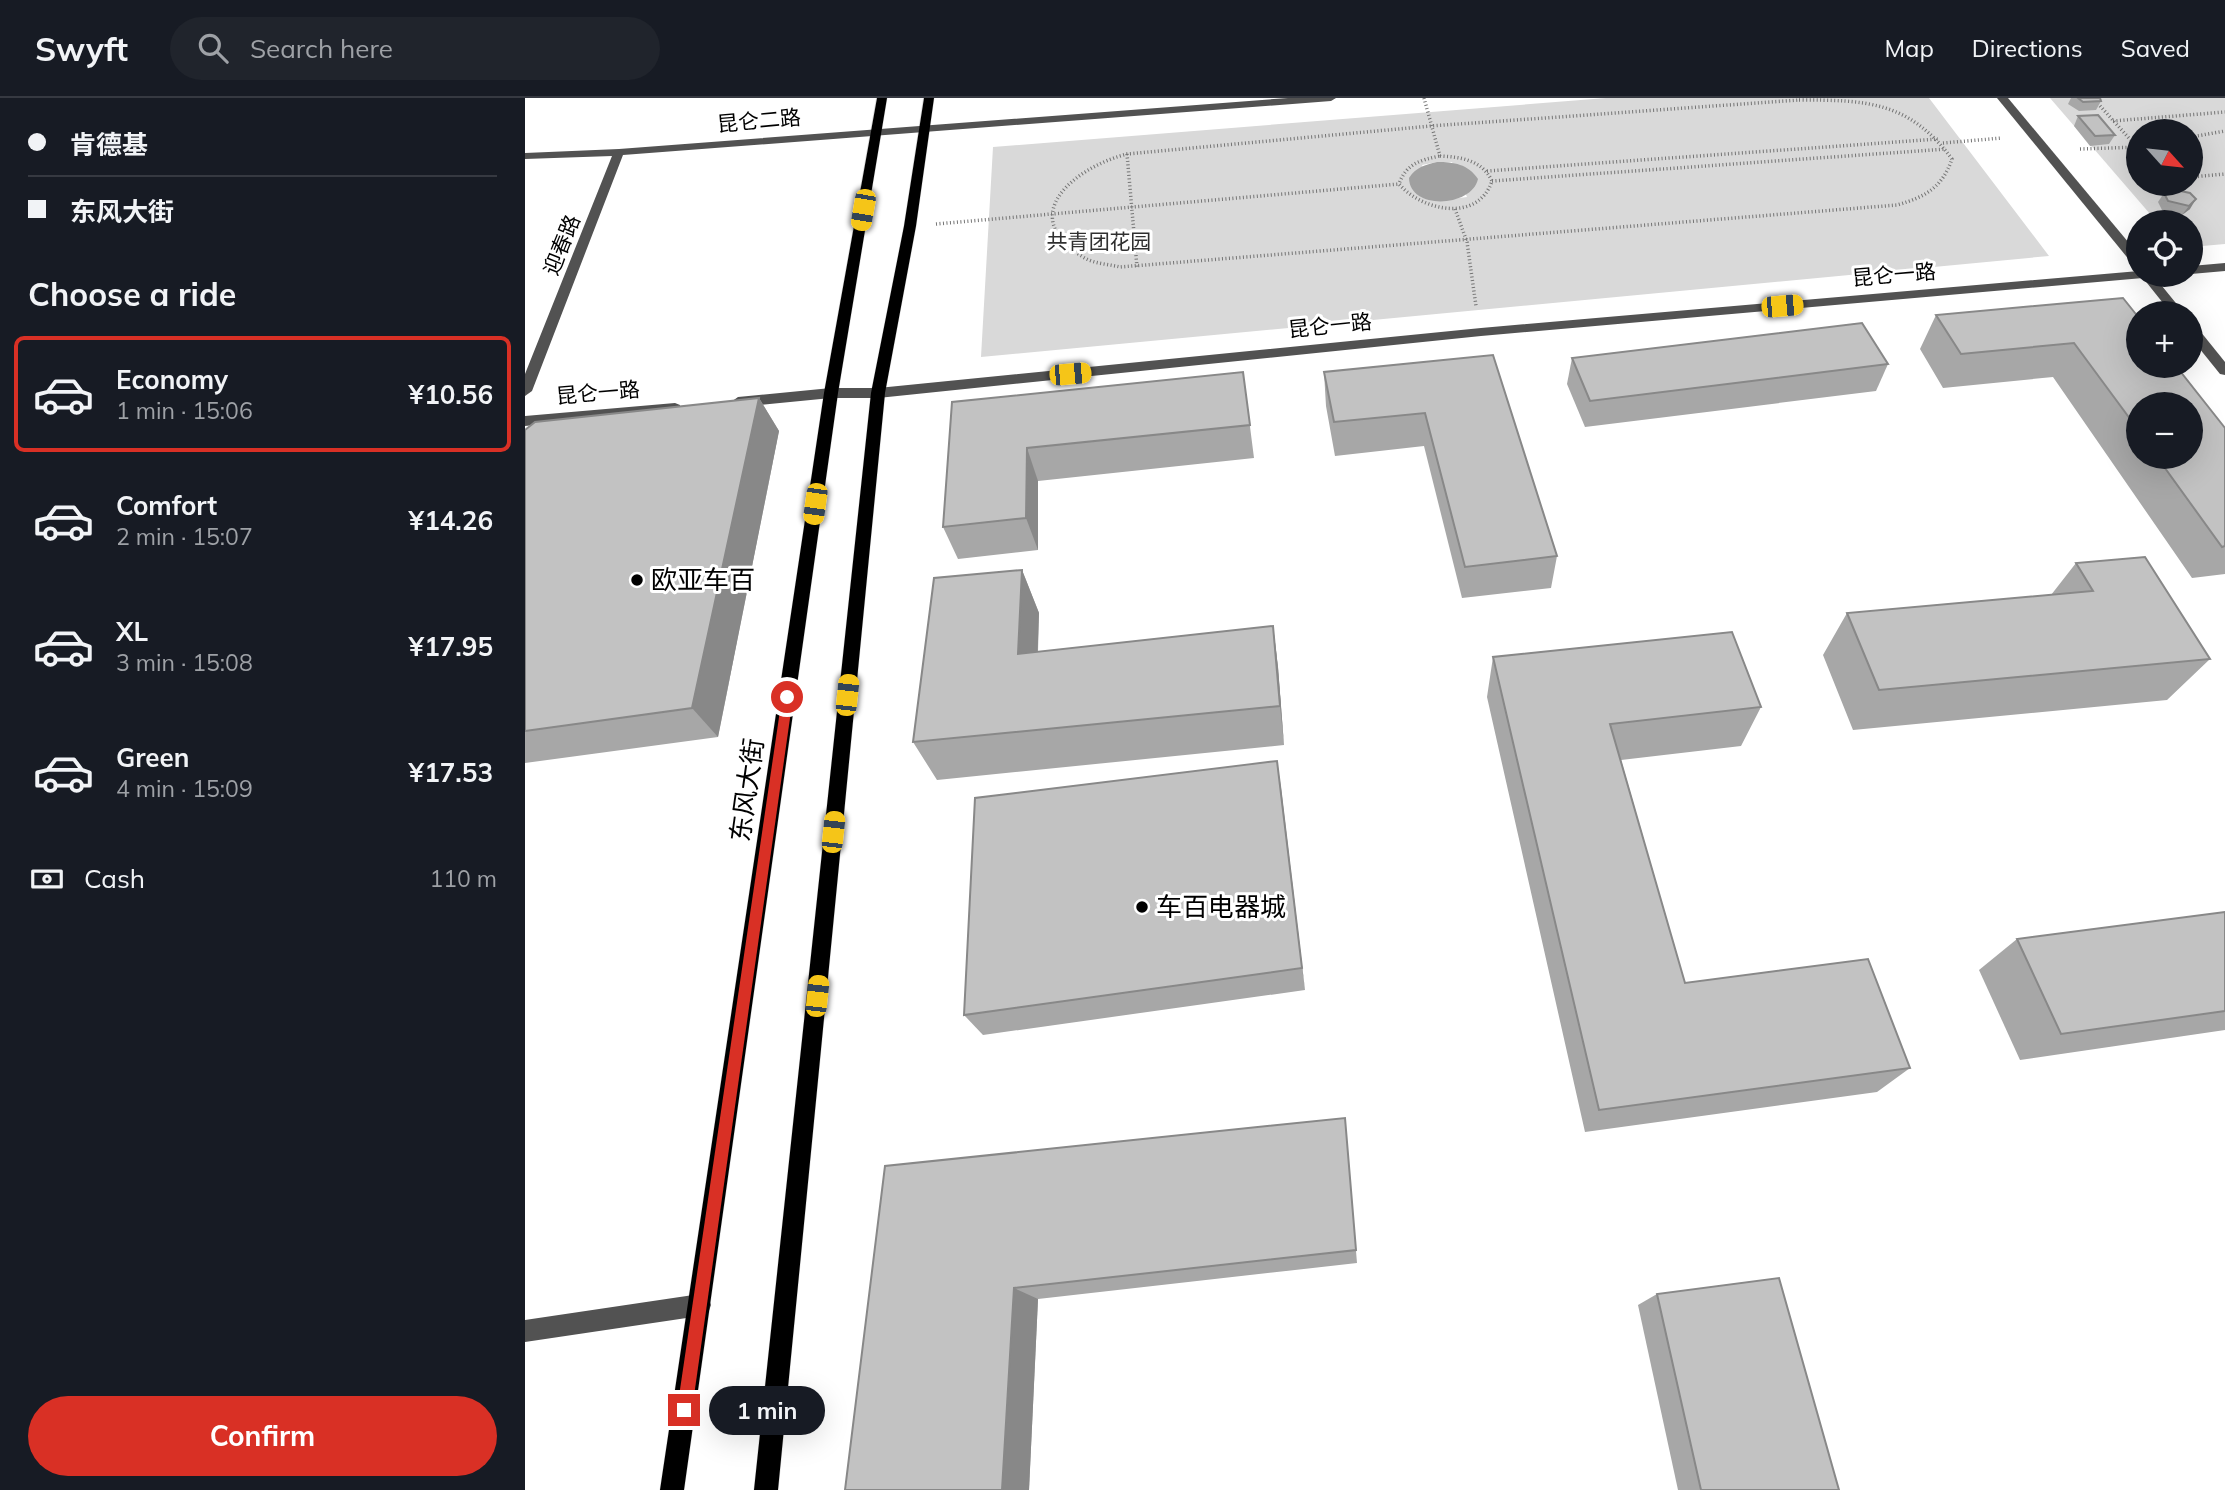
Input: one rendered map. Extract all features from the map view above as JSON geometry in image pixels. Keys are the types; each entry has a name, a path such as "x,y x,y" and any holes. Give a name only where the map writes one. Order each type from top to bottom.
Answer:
{"main road":[{"name":"东风大街","path":"672,1490 831,393 882,98"},
{"path":"767,1490 878,393 910,226 929,98"}],"street":[{"name":"昆仑二路","path":"525,156 619,152 1331,98"},
{"path":"2002,98 2126,248"},
{"name":"迎春路","path":"525,391 619,152"},
{"path":"2203,269 2225,267"},
{"name":"昆仑一路","path":"720,403 831,393 878,393 1481,332 2126,276"},
{"path":"2157,287 2168,301"},
{"path":"2203,344 2225,371"},
{"name":"昆仑一路","path":"525,421 692,406"},
{"path":"525,1331 700,1305"}],"path":[{"path":"1424,98 1440,156"},
{"path":"2093,98 2126,135"},
{"path":"1800,100 1859,100 1897,107 1921,120 1939,139 1952,159 1947,178 1935,191 1897,205 1467,242 1120,267 1084,258 1057,234 1052,213 1056,195 1077,173 1103,158 1431,126 1800,100"},
{"path":"2113,121 2225,113"},
{"path":"2203,135 2225,131"},
{"path":"1487,171 1939,139"},
{"path":"1492,181 1947,149"},
{"path":"1127,155 1134,206 1137,267"},
{"path":"1440,156 1473,161 1487,171 1492,181 1487,194 1475,204 1455,209 1433,208 1416,203 1405,196 1399,184 1403,171 1415,161 1440,156"},
{"path":"2203,176 2225,174"},
{"path":"910,226 1399,184"},
{"path":"1455,209 1467,242 1481,332"}],"green space":[{"name":"共青团花园","path":"1606,98 1929,98 2049,256 981,357 993,147","holes":["1452,162 1467,197 1436,201 1422,165"]},
{"path":"2050,98 2225,98 2225,244 2203,246 2203,210 2147,210 2135,196 2203,196 2203,119 2126,119 2126,186"}],"shaded area":[{"path":"1437,162 1455,163 1470,170 1478,179 1473,188 1454,200 1430,200 1419,196 1412,189 1409,178 1425,165"}],"building":[{"path":"2078,98 2100,98 2101,101 2083,102"},
{"path":"2098,115 2115,135 2095,136 2078,116"},
{"path":"2166,196 2193,196 2196,199 2189,206 2168,201"},
{"path":"2123,298 2126,302 2126,378 2185,378 2197,392 2126,392 2126,413 2074,343 1961,354 1936,315"},
{"path":"1862,323 1888,364 1590,401 1572,358"},
{"path":"1493,355 1557,556 1465,567 1425,413 1334,422 1324,372"},
{"path":"1243,372 1250,425 1027,448 1026,518 943,527 952,402"},
{"name":"欧亚车百","path":"759,398 692,708 525,731 525,430 535,422"},
{"path":"2203,400 2225,428 2225,546 2222,547 2166,469 2203,469"},
{"path":"2145,557 2210,659 1879,690 1847,613 2093,591 2076,563"},
{"path":"1022,570 1018,654 1273,626 1280,706 913,742 934,578"},
{"path":"1732,632 1761,707 1610,724 1685,983 1868,959 1910,1068 1599,1110 1493,657"},
{"name":"车百电器城","path":"1277,761 1302,968 964,1015 975,798"},
{"path":"2225,912 2225,1011 2061,1034 2017,939"},
{"path":"1345,1118 1356,1250 1014,1288 1002,1490 845,1490 885,1166"},
{"path":"1779,1278 1839,1490 1701,1490 1657,1294"}],"place":[{"name":"欧亚车百","path":"637,580"},
{"name":"车百电器城","path":"1142,907"}],"route":[{"path":"684,1410 787,697"}]}
